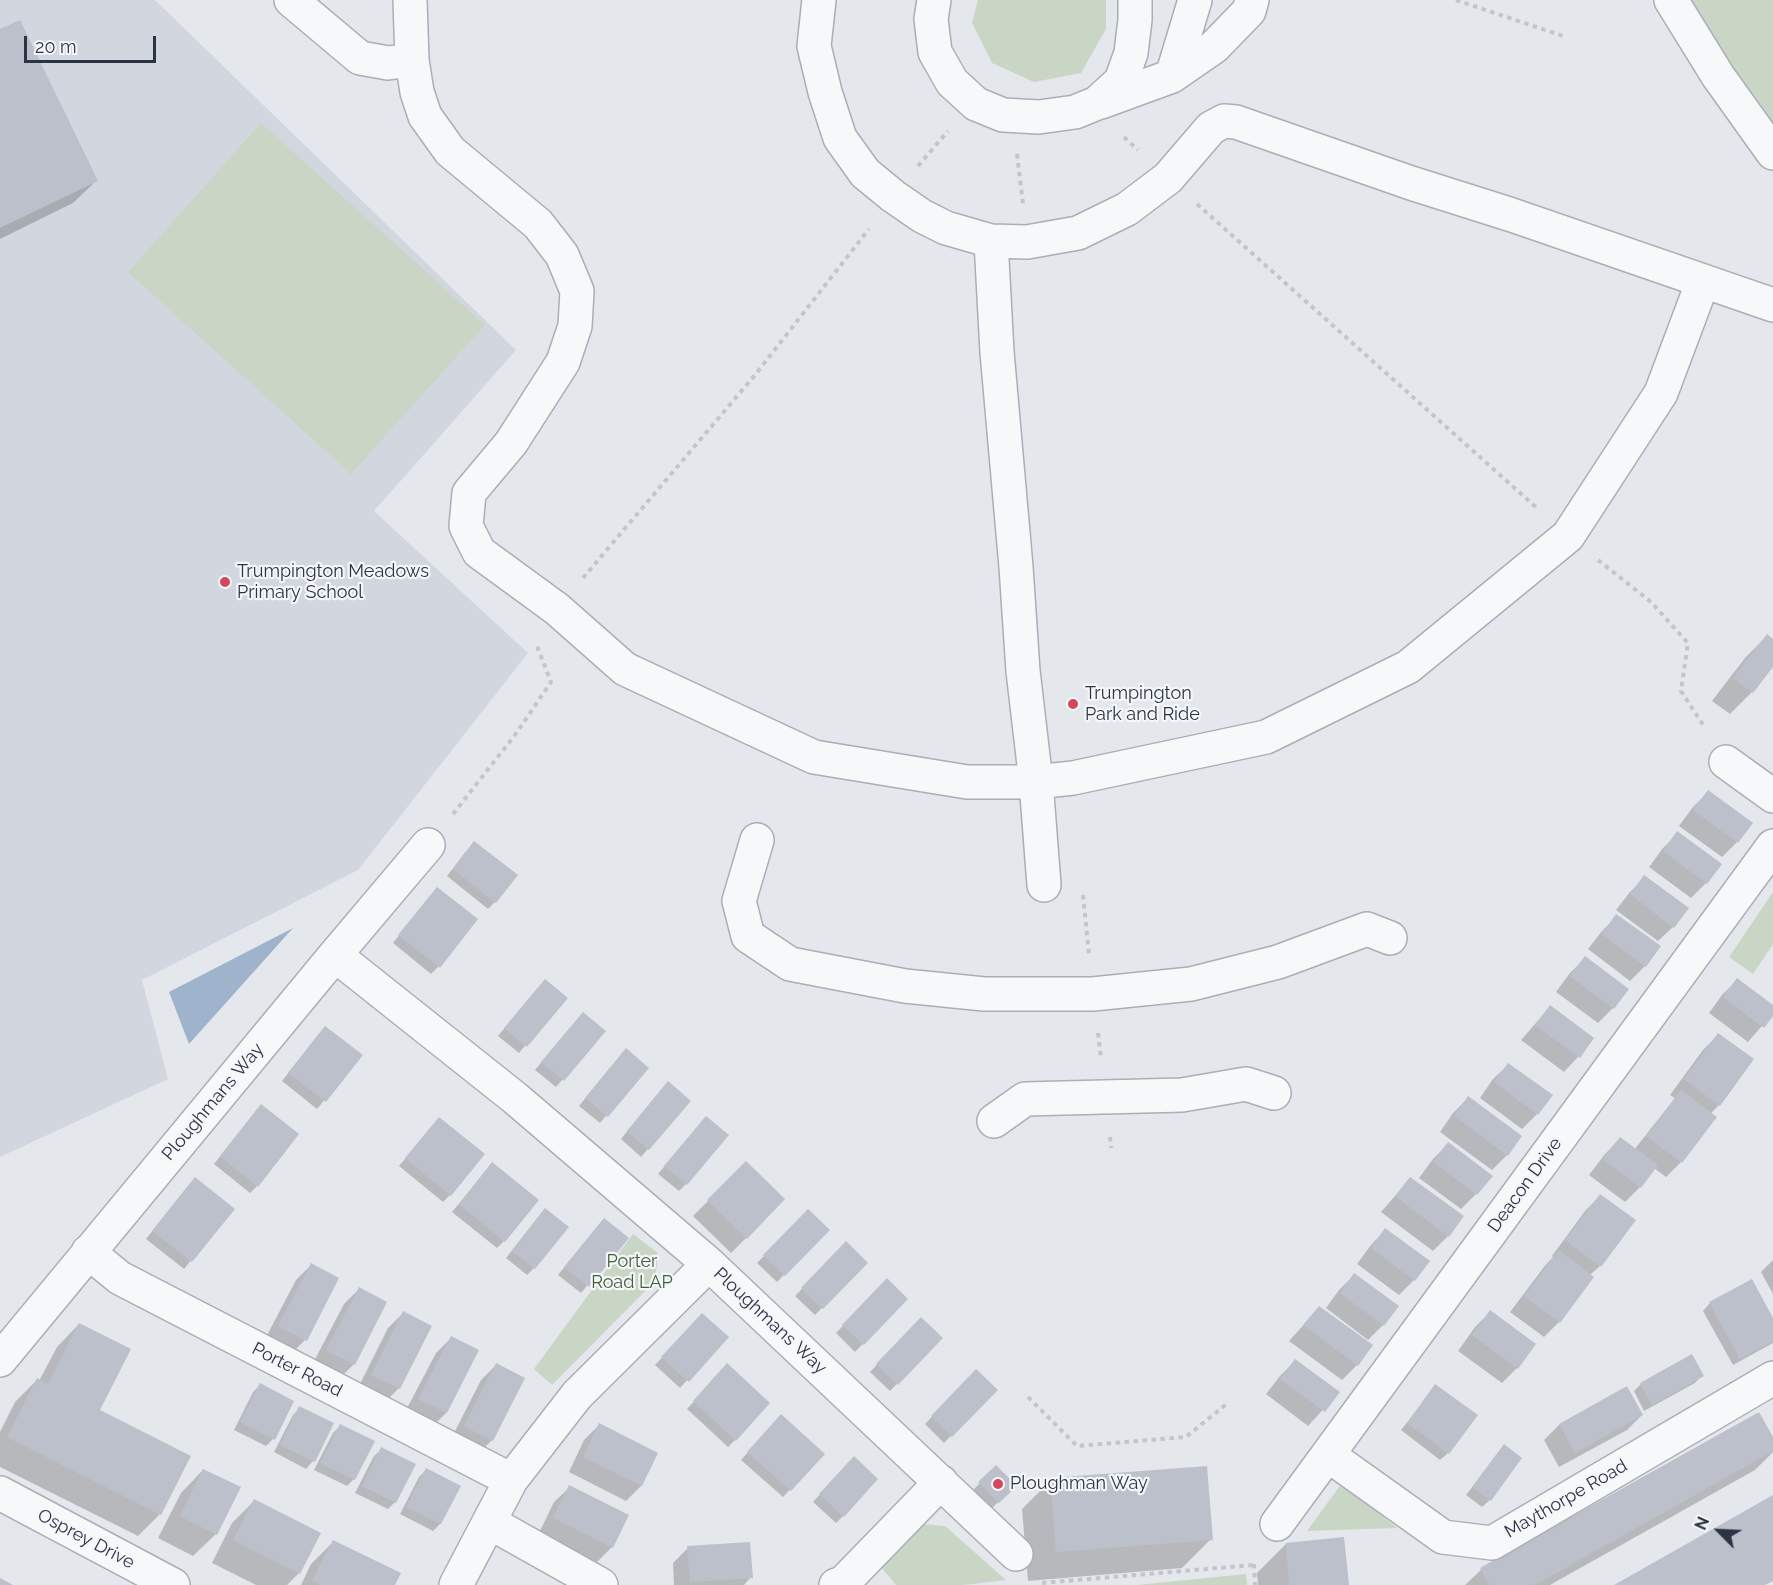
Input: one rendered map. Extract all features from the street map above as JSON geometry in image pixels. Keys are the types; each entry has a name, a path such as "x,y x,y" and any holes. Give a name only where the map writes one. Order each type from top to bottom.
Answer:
{"street":[{"path":"291,0 360,58 388,63 412,60"},
{"path":"410,0 412,60 417,92 425,116 450,151 538,224 562,255 577,291 575,326 563,362 511,442 469,493 466,526 479,552 557,609 625,669 813,757 967,782 1036,782 1072,778 1266,736 1408,667 1568,536 1661,393 1703,281"},
{"path":"819,0 814,46 825,92 840,138 865,173 922,216 946,228 991,241 1028,242 1078,234 1127,209 1168,178 1211,128 1224,121 1236,122 1411,183 1512,214 1773,305"},
{"path":"934,0 931,19 935,52 952,82 976,104 1003,115 1039,117 1075,112 1172,76 1214,47 1249,10 1252,0"},
{"path":"1097,103 1121,81 1131,53 1135,0"},
{"path":"1172,76 1194,0"},
{"path":"1671,0 1718,76 1773,153"},
{"path":"991,241 997,352 1016,555 1023,671 1036,782 1044,885"},
{"path":"1726,762 1773,796"},
{"path":"757,840 740,901 748,936 790,964 905,986 984,994 1104,993 1191,984 1278,962 1367,929 1390,938"},
{"name":"Ploughmans Way","path":"0,1360 428,845"},
{"name":"Deacon Drive","path":"1277,1524 1773,846"},
{"name":"Ploughmans Way","path":"335,955 514,1098 709,1264 1016,1554"},
{"path":"994,1121 1025,1099 1182,1095 1246,1084 1274,1093"},
{"name":"Porter Road","path":"88,1252 120,1278 512,1480"},
{"path":"456,1585 512,1480 577,1395 709,1264"},
{"name":"Maythorpe Road","path":"1328,1455 1443,1538 1492,1543 1773,1378"},
{"path":"836,1585 843,1583 941,1482"},
{"name":"Osprey Drive","path":"0,1493 173,1585"},
{"path":"489,1522 601,1585"}],"path":[{"path":"1456,0 1563,36"},
{"path":"428,845 515,735 550,682 534,640 557,609 755,375 825,288 893,196 951,126"},
{"path":"1122,136 1568,536 1651,602 1688,643 1681,691 1726,762"},
{"path":"1028,1397 1077,1446 1186,1437 1229,1402"},
{"path":"1041,1583 1253,1565"}],"shaded area":[{"name":"Trumpington Meadows Primary School","path":"0,0 155,0 516,350 374,511 528,653 358,870 142,980 168,1079 0,1157"}],"green space":[{"path":"978,0 1106,0 1106,29 1081,73 1034,82 992,63 972,23"},
{"path":"1689,0 1773,0 1773,124 1729,62"},
{"path":"261,123 485,325 351,474 128,272"},
{"path":"1773,892 1773,944 1753,974 1729,957"},
{"name":"Porter Road LAP","path":"633,1234 658,1253 655,1281 552,1385 534,1369"},
{"path":"1342,1483 1397,1528 1307,1531"},
{"path":"922,1524 945,1526 1006,1580 964,1585 896,1585 881,1567"},
{"path":"1246,1574 1247,1585 1137,1585"}],"water":[{"path":"293,928 189,1044 169,992"}],"building":[{"path":"20,20 98,181 0,228 0,29"},
{"path":"1767,634 1773,639 1773,667 1753,693 1733,678"},
{"path":"1708,790 1753,823 1738,843 1693,810"},
{"path":"1677,831 1722,864 1707,884 1663,851"},
{"path":"474,841 518,875 496,903 453,869"},
{"path":"1644,875 1689,908 1674,928 1630,894"},
{"path":"437,887 478,919 440,968 398,935"},
{"path":"1616,914 1661,946 1646,967 1602,934"},
{"path":"1585,956 1629,989 1614,1009 1570,976"},
{"path":"1737,978 1773,1005 1773,1016 1764,1028 1723,997"},
{"path":"545,979 568,998 527,1047 504,1028"},
{"path":"1550,1005 1594,1038 1580,1058 1535,1025"},
{"path":"583,1012 606,1031 564,1081 541,1062"},
{"path":"325,1026 363,1055 326,1102 288,1073"},
{"path":"1718,1033 1754,1059 1720,1106 1684,1079"},
{"path":"626,1048 649,1068 608,1117 585,1098"},
{"path":"1508,1063 1553,1095 1538,1115 1494,1082"},
{"path":"668,1081 691,1101 649,1150 627,1131"},
{"path":"1681,1090 1717,1117 1682,1163 1646,1136"},
{"path":"1468,1096 1522,1136 1508,1156 1454,1116"},
{"path":"261,1104 299,1134 258,1187 220,1156"},
{"path":"706,1116 729,1135 687,1185 664,1166"},
{"path":"439,1117 485,1154 451,1196 405,1158"},
{"path":"1620,1137 1658,1165 1641,1188 1602,1159"},
{"path":"1448,1142 1493,1176 1477,1195 1433,1162"},
{"path":"746,1161 785,1199 747,1239 707,1200"},
{"path":"492,1162 539,1200 505,1242 459,1204"},
{"path":"195,1177 235,1209 192,1262 152,1231"},
{"path":"1410,1177 1464,1216 1449,1237 1395,1196"},
{"path":"1600,1194 1636,1220 1601,1267 1565,1240"},
{"path":"545,1208 569,1227 535,1269 512,1251"},
{"path":"808,1209 830,1230 785,1276 763,1255"},
{"path":"604,1218 629,1238 589,1287 564,1267"},
{"path":"1385,1228 1430,1261 1415,1281 1371,1248"},
{"path":"846,1241 868,1263 823,1309 801,1288"},
{"path":"1559,1250 1594,1277 1560,1323 1524,1296"},
{"path":"311,1263 339,1278 307,1341 278,1326"},
{"path":"1354,1273 1399,1306 1384,1326 1340,1293"},
{"path":"887,1278 908,1299 864,1345 842,1325"},
{"path":"1752,1279 1773,1318 1773,1341 1740,1359 1709,1302"},
{"path":"359,1287 387,1302 355,1365 326,1350"},
{"path":"1319,1306 1373,1345 1358,1366 1303,1325"},
{"path":"1490,1310 1536,1344 1518,1369 1472,1335"},
{"path":"403,1311 432,1326 400,1389 371,1375"},
{"path":"702,1313 729,1337 689,1382 661,1357"},
{"path":"921,1317 943,1338 898,1385 876,1364"},
{"path":"79,1323 131,1349 100,1410 191,1456 161,1515 7,1437 37,1378 48,1384"},
{"path":"451,1336 479,1350 447,1413 418,1399"},
{"path":"1692,1354 1704,1376 1652,1405 1640,1383"},
{"path":"1295,1359 1340,1392 1325,1412 1280,1379"},
{"path":"496,1363 525,1378 493,1441 464,1426"},
{"path":"727,1363 770,1403 736,1441 693,1401"},
{"path":"976,1369 998,1390 952,1437 931,1416"},
{"path":"260,1383 294,1401 275,1440 240,1422"},
{"path":"1435,1384 1478,1415 1449,1454 1407,1423"},
{"path":"1627,1386 1643,1415 1575,1453 1559,1424"},
{"path":"299,1406 334,1423 315,1462 280,1445"},
{"path":"1759,1412 1773,1437 1773,1451 1535,1585 1489,1585 1480,1568"},
{"path":"781,1414 825,1454 791,1491 747,1452"},
{"path":"599,1423 658,1453 642,1486 583,1457"},
{"path":"340,1424 375,1441 355,1480 320,1463"},
{"path":"1504,1444 1522,1458 1491,1501 1472,1487"},
{"path":"381,1447 416,1464 396,1503 362,1486"},
{"path":"854,1456 878,1479 844,1517 819,1494"},
{"name":"Ploughman Way","path":"996,1465 1017,1486 999,1503 978,1482"},
{"path":"1207,1466 1213,1540 1056,1552 1050,1478"},
{"path":"426,1468 461,1486 441,1524 406,1507"},
{"path":"203,1469 241,1487 217,1535 180,1516"},
{"path":"569,1485 629,1515 613,1548 553,1518"},
{"path":"1773,1495 1773,1581 1765,1585 1614,1585"},
{"path":"254,1499 321,1533 300,1574 233,1540"},
{"path":"1344,1537 1349,1585 1289,1585 1286,1543"},
{"path":"333,1540 401,1573 395,1585 320,1585 312,1581"},
{"path":"750,1542 753,1578 690,1582 687,1546"},
{"path":"0,1578 13,1585 0,1585"}],"place":[{"name":"Trumpington Meadows Primary School","path":"225,582"},
{"name":"Trumpington Park and Ride","path":"1073,704"},
{"name":"Ploughman Way","path":"998,1484"}]}
